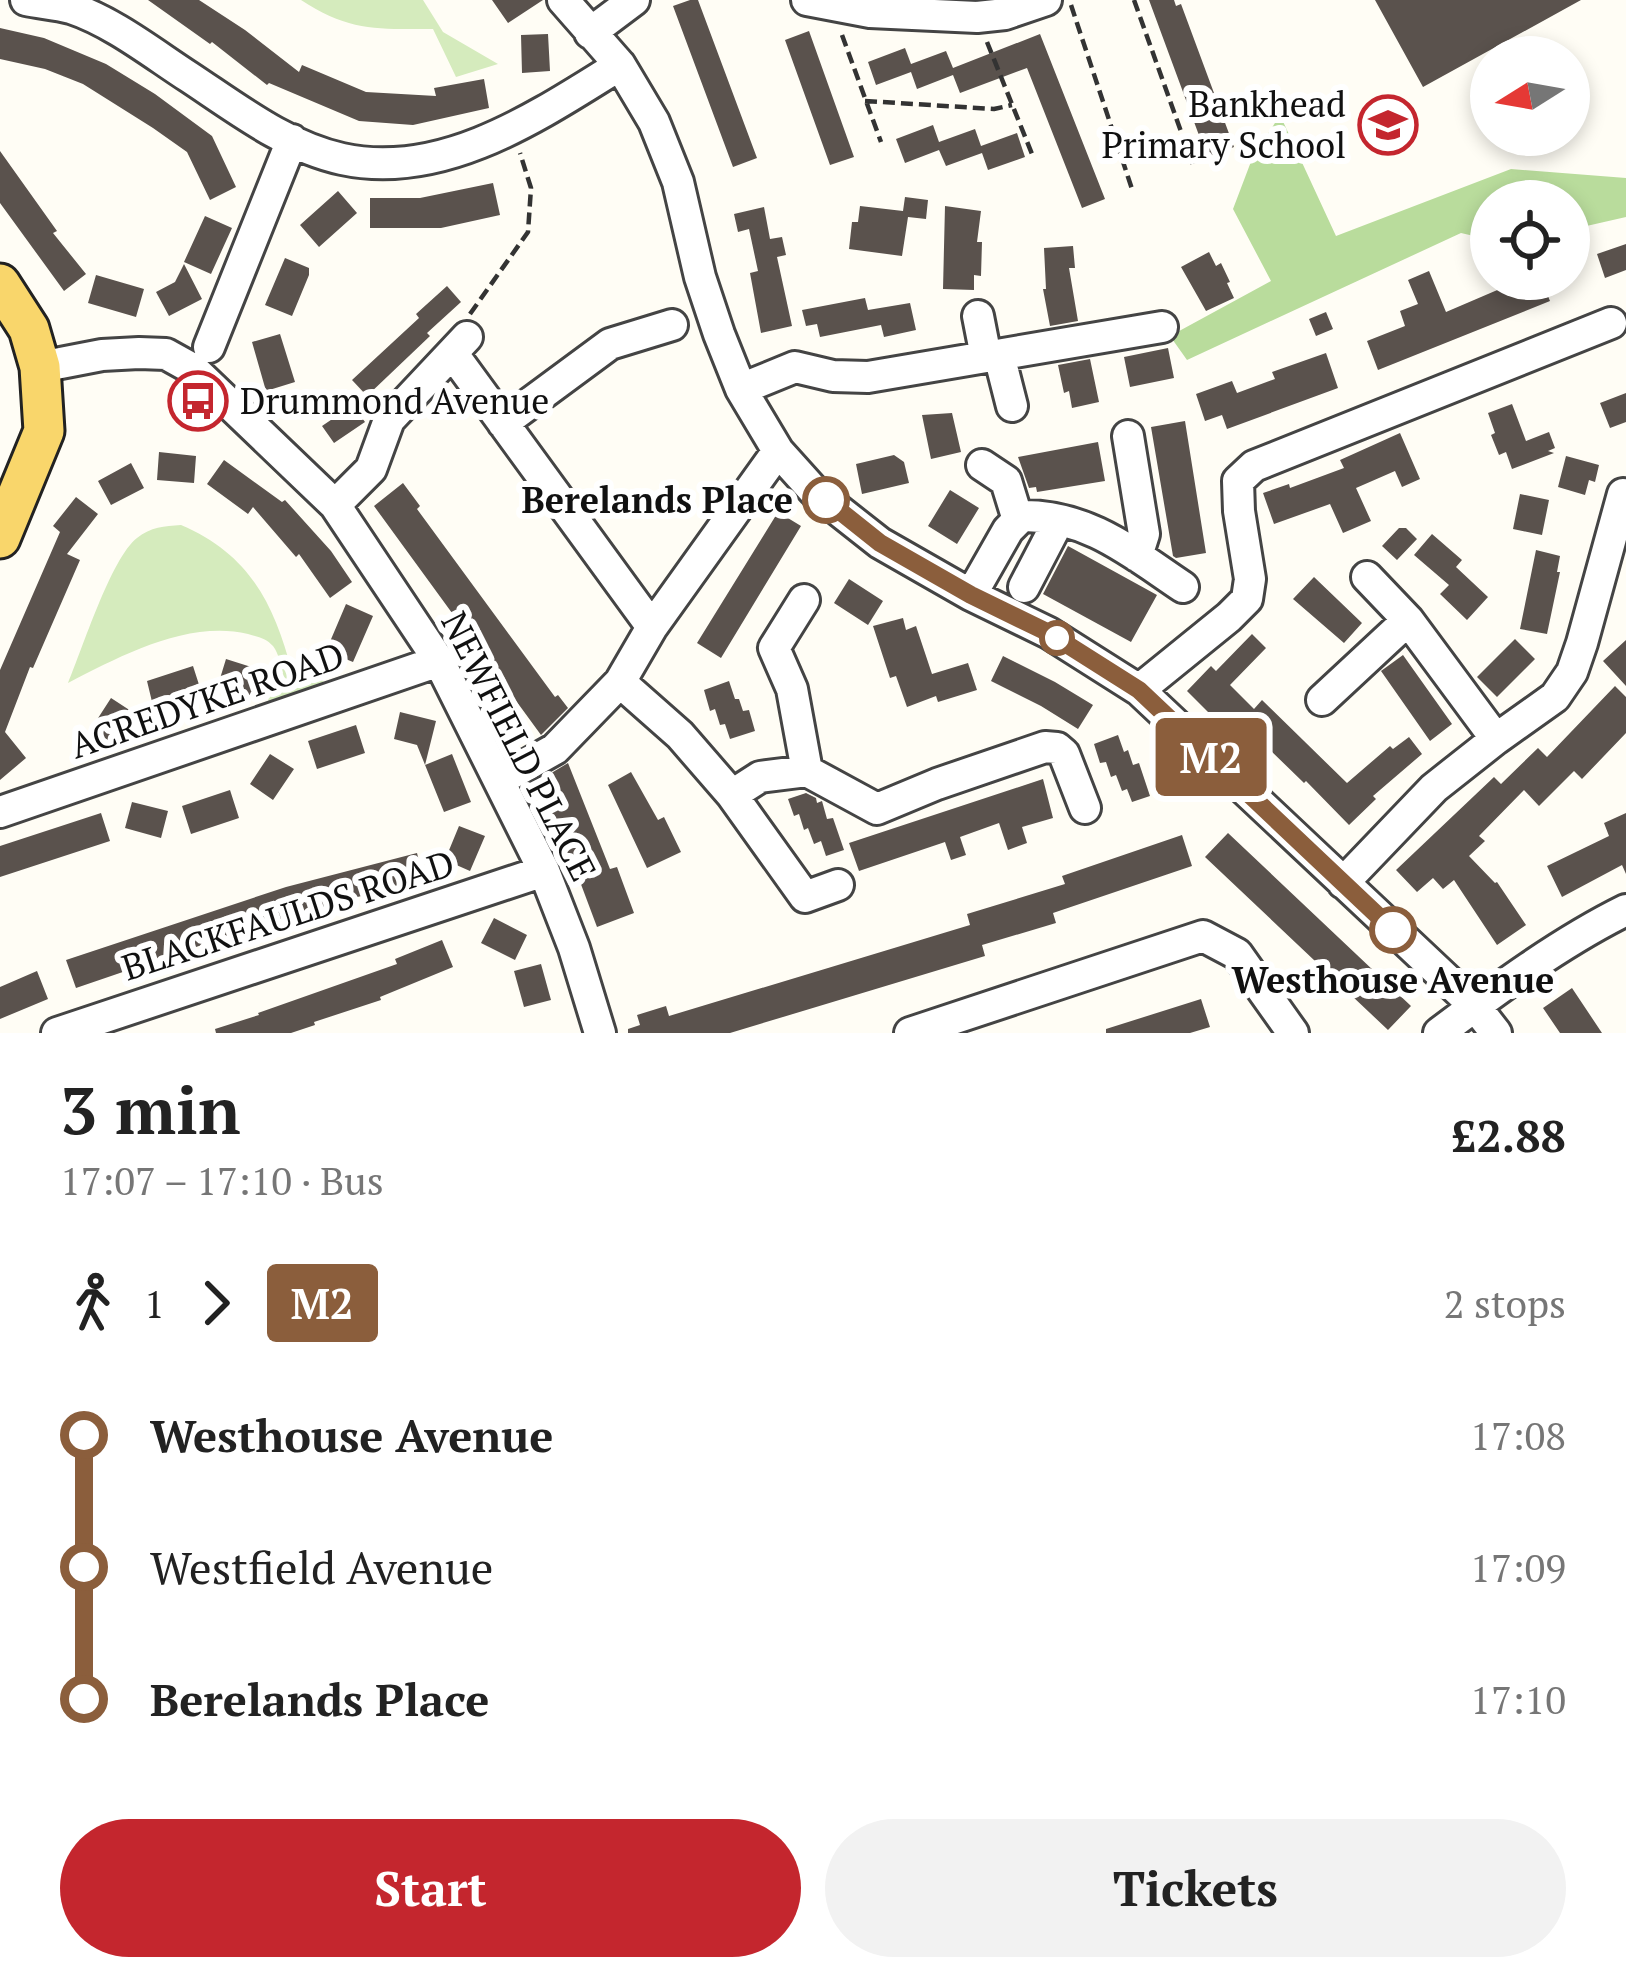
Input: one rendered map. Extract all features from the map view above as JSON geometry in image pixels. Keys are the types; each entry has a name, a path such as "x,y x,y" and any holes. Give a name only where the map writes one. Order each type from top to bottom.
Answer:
{"main road":[{"path":"0,284 29,329 40,367 44,431 0,538"}],"street":[{"path":"26,0 72,9 132,39 292,140 338,158 389,166 457,151 512,129 620,65"},
{"path":"563,0 620,65 654,122 679,182 700,277 741,389 778,451 814,491 880,543 1049,633 1139,690 1475,1006 1496,1033"},
{"path":"590,33 634,0"},
{"path":"807,0 870,11 977,17 1005,14 1046,0"},
{"path":"209,347 292,140"},
{"path":"978,316 1012,406"},
{"path":"1139,690 1247,599 1250,579 1238,481 1254,466 1611,323"},
{"path":"503,423 610,344 672,325"},
{"path":"741,389 795,367 833,376 868,377 1162,327"},
{"path":"335,506 371,469 389,420 460,345 503,423 652,627"},
{"name":"NEWFIELD PLACE","path":"40,367 102,355 166,354 193,369 335,506 439,661 500,779 574,948 600,1033"},
{"path":"1128,436 1144,534 1137,556"},
{"path":"500,779 555,749 620,682 652,627 778,451"},
{"path":"982,465 1006,481 1018,520"},
{"path":"1343,883 1434,788 1555,697 1572,672 1623,494"},
{"path":"971,595 1008,530 1022,516 1046,515 1094,529 1184,587"},
{"path":"1024,587 1059,520"},
{"path":"1367,577 1408,620 1496,739"},
{"path":"804,600 774,648 792,689 807,771"},
{"path":"1322,700 1408,620"},
{"name":"ACREDYKE ROAD","path":"0,812 439,661"},
{"path":"620,682 680,736 732,795 805,898 838,885"},
{"path":"732,795 760,777 807,771 877,809 1045,747 1064,754 1085,808"},
{"name":"BLACKFAULDS ROAD","path":"57,1033 544,872"},
{"path":"1439,1033 1601,922 1626,910"},
{"path":"910,1033 1202,936 1237,954 1293,1033"}],"path":[{"path":"1069,0 1132,189"},
{"path":"1134,0 1193,165"},
{"path":"977,17 1032,154"},
{"path":"839,26 881,142"},
{"path":"865,101 994,109 1012,105"},
{"path":"460,345 466,319 528,232 531,188 512,129"}],"green space":[{"path":"301,0 423,0 443,32 498,64 456,77 433,29 350,23"},
{"path":"1280,115 1336,236 1470,185 1470,235 1461,233 1187,360 1170,336 1271,281 1233,209 1252,159"},
{"path":"1511,169 1626,178 1626,217 1590,225 1590,180 1482,180"},
{"path":"181,525 224,550 255,584 277,624 292,672 313,675 330,688 268,707 271,688 283,673 275,649 262,638 225,631 155,643 68,683 107,584 127,549 147,531"}],"building":[{"path":"148,0 199,0 299,72 302,65 366,92 436,96 434,88 484,79 489,108 413,125 359,121 267,85"},
{"path":"492,0 543,0 508,23"},
{"path":"698,0 757,158 733,167 673,6"},
{"path":"1149,0 1181,4 1234,147 1207,157"},
{"path":"1375,0 1581,0 1516,36 1470,36 1470,61 1423,87"},
{"path":"0,28 44,38 106,64 155,94 212,136 236,187 210,200 187,152 153,128 83,84 0,59"},
{"path":"809,31 854,157 830,165 785,40"},
{"path":"548,34 550,71 522,73 521,35"},
{"path":"1040,34 1105,199 1082,208 1027,68 960,93 953,75 917,89 911,72 876,85 868,62 905,48 911,64 946,51 953,68"},
{"path":"933,125 939,142 975,129 981,146 1017,133 1025,157 988,170 982,153 946,166 939,150 905,163 896,139"},
{"path":"0,151 86,274 64,291 0,203"},
{"path":"493,183 500,215 441,228 370,228 370,198 420,198"},
{"path":"338,191 357,213 319,247 300,225"},
{"path":"905,197 928,200 926,219 908,217 902,256 849,249 852,222 858,222 860,206 903,211"},
{"path":"945,206 981,211 977,242 982,242 981,276 974,275 974,290 943,289"},
{"path":"764,207 770,239 782,237 786,255 777,257 792,326 761,333 750,273 758,271 749,229 738,232 734,214"},
{"path":"205,216 232,228 211,274 184,262"},
{"path":"1626,244 1626,270 1605,278 1597,254"},
{"path":"1073,246 1075,268 1069,268 1078,321 1050,326 1043,289 1044,248"},
{"path":"1209,252 1216,266 1221,263 1234,298 1206,311 1181,267"},
{"path":"285,258 309,268 292,316 265,305"},
{"path":"184,264 202,299 169,316 156,292 175,282"},
{"path":"1429,271 1446,312 1474,300 1550,301 1378,370 1367,341 1405,326 1400,311 1418,304 1408,280"},
{"path":"96,275 144,289 136,317 88,303"},
{"path":"447,286 461,302 367,396 352,380"},
{"path":"865,298 868,310 910,303 916,330 884,337 881,325 820,337 817,324 806,326 802,310"},
{"path":"1326,312 1333,329 1316,336 1309,319"},
{"path":"280,334 295,382 266,391 252,342"},
{"path":"1168,348 1174,378 1130,387 1124,357"},
{"path":"1326,353 1338,388 1227,429 1222,415 1205,421 1196,394 1232,381 1237,393 1275,379 1272,372"},
{"path":"1090,359 1099,402 1072,408 1058,365"},
{"path":"1626,393 1626,422 1610,428 1600,403"},
{"path":"1512,404 1526,441 1549,432 1555,448 1548,451 1554,453 1512,469 1506,452 1499,455 1488,413"},
{"path":"353,405 365,422 334,443 322,426"},
{"path":"952,413 961,452 931,459 922,415"},
{"path":"1185,421 1206,553 1176,558 1151,427"},
{"path":"1400,433 1420,479 1402,487 1395,471 1356,488 1371,521 1343,533 1330,504 1274,524 1263,493 1344,468 1340,460"},
{"path":"1098,442 1105,481 1037,492 1036,487 1029,488 1018,457"},
{"path":"159,452 196,456 194,483 157,480"},
{"path":"894,455 904,462 909,483 862,494 856,464"},
{"path":"1566,456 1599,465 1585,495 1558,487"},
{"path":"224,460 285,500 352,582 330,598 299,554 296,557 253,507 248,514 207,484"},
{"path":"131,463 144,488 111,505 98,481"},
{"path":"403,483 420,506 417,509 555,697 568,708 541,735 374,506"},
{"path":"950,490 979,508 957,544 928,526"},
{"path":"1520,494 1549,500 1542,535 1513,529"},
{"path":"76,497 98,514 67,554 80,560 5,732 26,758 0,780 0,670 60,532 53,526"},
{"path":"778,512 801,526 721,658 697,643"},
{"path":"1399,528 1406,528 1417,539 1397,560 1382,546"},
{"path":"1432,534 1462,560 1456,567 1488,597 1467,620 1440,594 1449,585 1414,555"},
{"path":"1068,546 1157,595 1131,642 1043,594"},
{"path":"1536,550 1560,556 1547,634 1520,629"},
{"path":"1314,577 1362,623 1344,643 1293,599"},
{"path":"849,579 883,601 868,625 834,603"},
{"path":"346,604 373,616 353,662 326,651"},
{"path":"903,618 906,630 916,626 932,674 968,663 977,690 938,702 936,696 907,707 896,676 890,678 873,626"},
{"path":"1252,634 1266,648 1230,685 1254,709 1262,700 1347,783 1390,746 1393,749 1409,737 1422,754 1373,796 1376,799 1349,825 1231,712 1220,724 1187,691 1211,666 1216,671"},
{"path":"1515,639 1535,659 1497,697 1477,677"},
{"path":"1626,640 1626,686 1603,661"},
{"path":"1403,655 1452,724 1430,741 1381,671"},
{"path":"1003,656 1093,705 1078,729 991,681"},
{"path":"226,659 261,670 253,696 218,685"},
{"path":"193,666 202,694 154,710 147,681"},
{"path":"729,681 743,711 749,710 755,731 730,739 715,709 710,711 704,690"},
{"path":"1615,686 1626,697 1626,733 1582,779 1574,771 1539,806 1524,790 1479,836 1485,841 1469,856 1497,882 1526,925 1497,945 1454,880 1443,889 1433,878 1417,892 1396,870 1494,777 1501,784 1538,748 1547,757"},
{"path":"111,698 134,713 114,744 91,729"},
{"path":"400,712 436,721 425,765 417,745 394,739"},
{"path":"356,725 365,753 317,769 308,741"},
{"path":"1118,735 1133,765 1139,763 1150,796 1132,802 1116,775 1111,777 1106,762 1100,763 1094,744"},
{"path":"270,754 294,769 273,800 250,784"},
{"path":"452,754 471,802 444,812 425,765"},
{"path":"568,763 610,869 617,867 634,913 597,927 538,781"},
{"path":"631,772 658,820 664,817 681,852 647,868 608,785"},
{"path":"1043,779 1053,818 1022,827 1027,843 1008,850 999,823 960,837 966,855 951,860 945,842 859,871 849,843"},
{"path":"230,790 239,818 191,834 182,806"},
{"path":"806,793 817,803 822,801 844,850 826,856 821,841 814,844 799,814 794,816 788,799"},
{"path":"132,802 168,811 161,838 125,828"},
{"path":"101,813 110,841 0,877 0,846"},
{"path":"1626,813 1626,874 1622,865 1562,897 1547,866 1609,836 1604,823"},
{"path":"459,826 485,836 470,871 445,860"},
{"path":"1228,833 1411,1006 1388,1030 1205,857"},
{"path":"1182,835 1192,866 1053,913 1056,923 982,945 985,956 730,1033 628,1033 640,1025 637,1015 666,1006 669,1016 970,925 967,914 1065,884 1062,876"},
{"path":"417,853 424,882 272,921 76,988 66,960 286,887"},
{"path":"494,918 527,935 515,960 481,943"},
{"path":"442,940 453,967 381,1000 291,1033 216,1033 215,1029 397,964 395,959"},
{"path":"541,964 551,1000 524,1007 514,971"},
{"path":"37,971 48,999 0,1019 0,987"},
{"path":"1572,988 1602,1033 1560,1033 1543,1008"},
{"path":"1201,999 1210,1027 1190,1033 1106,1033 1106,1029"}],"bus line":[{"name":"M2","path":"826,500 880,543 1049,633 1139,690 1393,930"}],"place":[{"name":"Bankhead Primary School","path":"1388,125"},
{"name":"Drummond Avenue","path":"198,401"},
{"name":"Berelands Place","path":"826,500"},
{"name":"Westhouse Avenue","path":"1393,930"}]}
